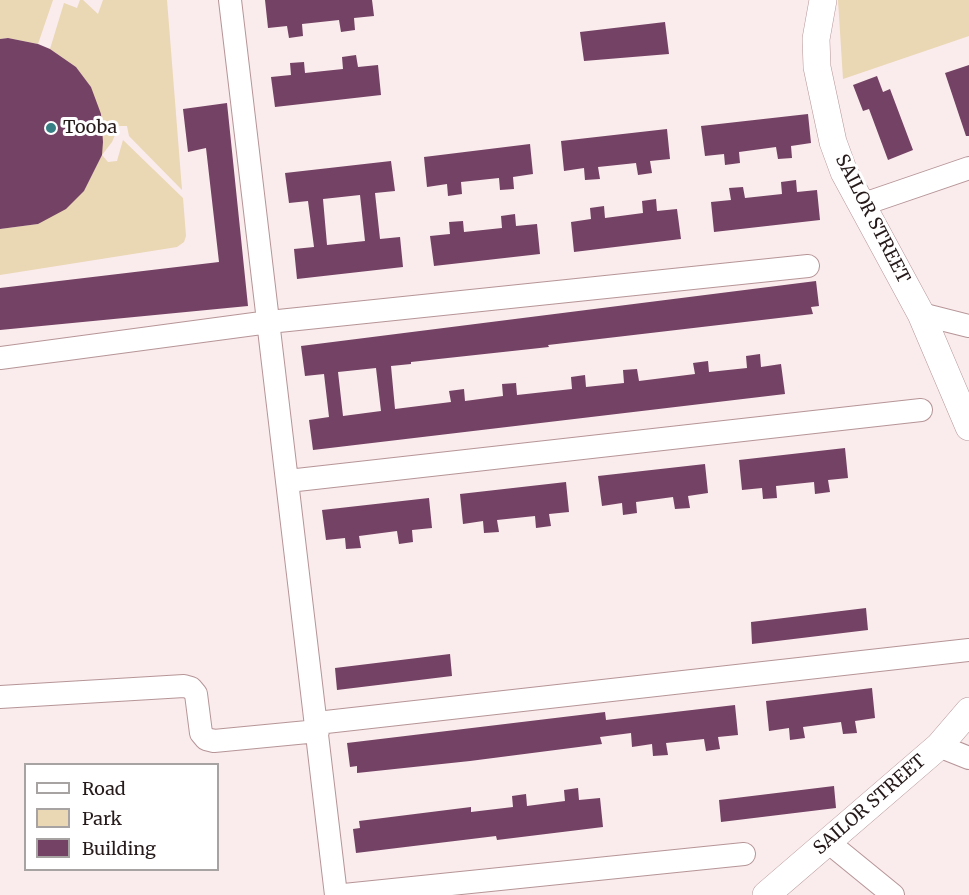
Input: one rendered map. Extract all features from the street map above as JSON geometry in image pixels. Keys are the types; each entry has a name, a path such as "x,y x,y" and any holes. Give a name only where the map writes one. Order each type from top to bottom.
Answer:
{"street":[{"path":"230,0 318,727 336,895"},
{"name":"SAILOR STREET","path":"823,0 816,39 817,68 833,142 844,172 921,314 969,427"},
{"path":"861,205 969,168"},
{"path":"0,357 269,322 808,266"},
{"path":"921,314 969,326"},
{"path":"288,481 921,410"},
{"path":"0,697 184,686 191,688 196,694 201,733 206,739 214,741 969,650"},
{"name":"SAILOR STREET","path":"766,895 939,746 969,711"},
{"path":"939,746 969,758"},
{"path":"828,842 893,895"},
{"path":"344,895 744,854"}],"green space":[{"path":"0,0 53,0 38,44 8,38 0,39"},
{"path":"80,0 83,0 98,14 103,0 167,0 182,190 129,136 127,126 119,126 112,142 102,155 91,87 76,67 50,49 64,3 77,8"},
{"path":"838,0 969,0 969,36 843,79"},
{"path":"123,140 183,198 186,236 184,242 177,247 0,275 0,229 38,224 84,191 102,155 108,162 117,161"}],"building":[{"path":"265,0 372,0 374,16 354,18 355,30 341,32 339,20 302,24 303,36 289,38 287,26 268,28"},
{"path":"665,22 669,54 584,61 580,32"},
{"name":"Tooba","path":"8,38 50,49 76,67 91,87 101,114 103,142 102,155 84,191 66,209 38,224 0,229 0,39"},
{"path":"356,55 358,67 378,65 381,95 275,107 271,77 291,75 290,63 304,62 305,73 343,69 342,57"},
{"path":"969,65 969,136 966,136 945,73"},
{"path":"877,76 883,92 890,89 913,150 888,160 869,109 863,111 853,85"},
{"path":"227,103 248,306 0,330 0,288 219,262 206,148 188,152 183,109"},
{"path":"808,114 811,143 791,146 792,158 778,159 776,147 739,152 740,163 725,165 724,154 705,156 701,126"},
{"path":"667,129 670,159 650,161 652,173 638,175 636,163 598,167 600,179 585,180 584,168 564,171 561,141"},
{"path":"530,144 533,174 513,177 514,189 500,190 499,178 461,182 462,194 448,196 447,184 427,187 424,157"},
{"path":"391,161 395,191 375,193 380,239 400,237 403,267 297,279 294,249 314,247 308,201 289,203 285,173","holes":["360,195 365,241 327,245 323,199"]},
{"path":"796,180 797,192 817,190 820,220 714,232 711,202 731,200 729,188 743,187 745,198 782,194 781,182"},
{"path":"656,199 657,211 677,209 681,239 574,252 571,222 591,219 590,208 604,206 605,218 643,213 642,201"},
{"path":"515,214 516,226 537,224 540,254 434,266 430,236 450,234 449,222 463,221 464,232 502,228 501,216"},
{"path":"816,281 819,306 811,307 813,314 391,366 395,409 451,402 449,391 464,389 465,401 503,396 502,384 516,383 517,395 572,389 571,377 585,375 586,387 624,383 623,370 637,369 639,381 695,374 693,363 708,361 709,372 747,368 746,356 760,354 761,367 781,364 785,394 313,450 309,420 329,417 324,374 305,376 301,346","holes":["376,368 381,411 343,416 338,372"]},
{"path":"845,448 848,478 828,480 830,492 815,494 814,482 776,486 777,498 763,499 762,488 742,490 739,460"},
{"path":"705,464 708,493 688,496 690,508 675,509 673,497 636,502 637,513 623,515 622,503 602,506 598,476"},
{"path":"566,482 569,512 549,514 551,526 536,528 535,516 497,520 499,532 484,533 483,521 463,524 460,494"},
{"path":"429,498 432,528 412,530 413,542 399,544 397,531 359,536 361,548 346,549 345,538 326,540 322,510"},
{"path":"866,608 868,630 752,644 751,622"},
{"path":"450,654 452,676 337,690 335,668"},
{"path":"872,688 875,718 855,721 857,733 843,734 841,722 803,727 805,738 790,740 789,728 769,731 766,701"},
{"path":"735,705 738,735 718,737 720,749 706,751 704,739 666,743 668,755 653,756 652,744 632,747 631,733 600,737 602,744 470,761 357,773 357,766 350,767 347,743 605,712 606,720"},
{"path":"834,786 836,808 721,822 719,800"},
{"path":"578,788 579,800 600,798 603,827 497,840 496,836 356,853 353,829 360,828 359,821 471,807 471,812 513,807 512,796 526,794 527,806 565,801 564,790"}],"place":[{"name":"Tooba","path":"51,128"}]}
